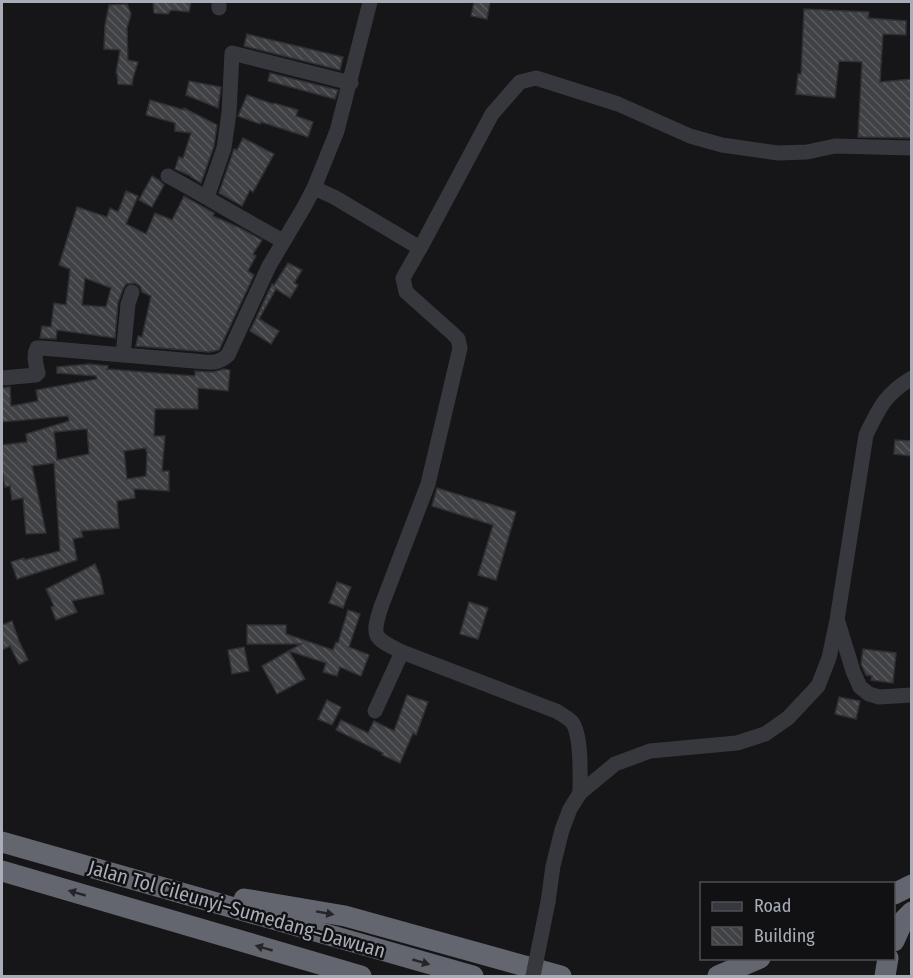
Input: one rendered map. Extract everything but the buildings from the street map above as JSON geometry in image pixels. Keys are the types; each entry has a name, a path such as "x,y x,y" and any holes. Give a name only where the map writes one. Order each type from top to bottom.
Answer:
{"highway":[{"name":"Jalan Tol Cileunyi–Sumedang–Dawuan","path":"2,842 473,976"},
{"name":"Jalan Tol Cileunyi–Sumedang–Dawuan","path":"2,871 361,976"},
{"path":"143,882 345,916 561,976"},
{"path":"895,894 912,885"},
{"path":"895,938 903,921 912,912"},
{"path":"718,976 755,960"},
{"path":"885,976 888,960"}],"street":[{"path":"2,378 36,375 38,373 34,355 37,348 217,362 228,354 269,266 314,188 338,131 370,2"},
{"path":"207,197 224,148 229,113 232,53 351,83"},
{"path":"580,793 578,740 573,723 556,711 402,652 378,638 375,633 375,625 428,484 460,348 458,339 453,333 406,292 403,278 492,114 520,82 536,78 618,104 690,136 731,147 778,153 807,152 834,146 912,148"},
{"path":"168,176 283,241"},
{"path":"314,188 334,197 420,248"},
{"path":"123,355 128,304 132,292"},
{"path":"533,976 553,866 562,830 570,809 580,793 615,764 650,751 737,743 765,734 788,718 818,686 829,658 837,620 866,435 878,410 892,391 912,378"},
{"path":"837,620 860,687 869,694 879,697 912,695"},
{"path":"375,711 402,652"}]}
